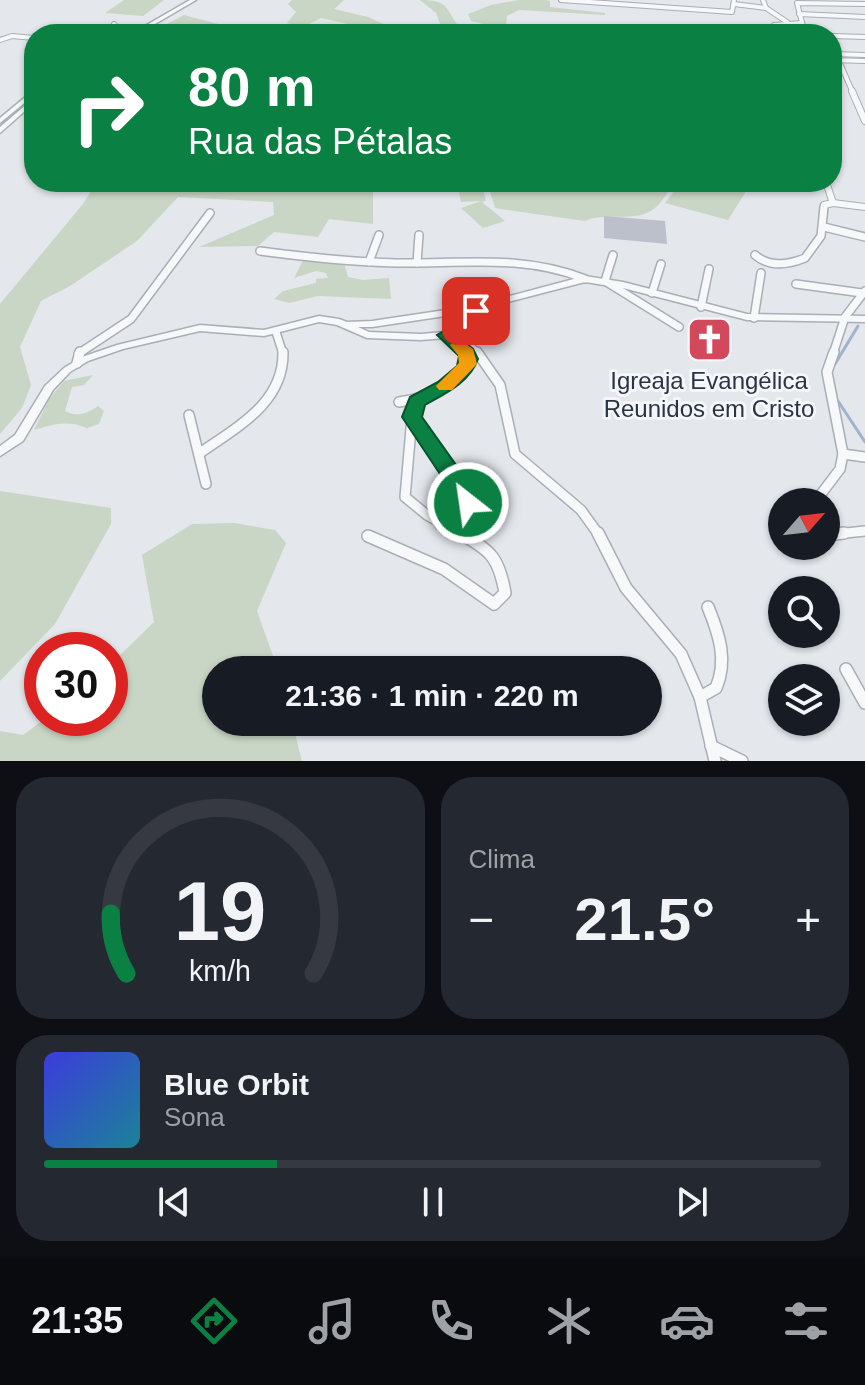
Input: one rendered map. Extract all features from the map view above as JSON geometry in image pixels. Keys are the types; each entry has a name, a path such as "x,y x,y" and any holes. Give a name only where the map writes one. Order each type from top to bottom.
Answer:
{"street":[{"path":"176,15 194,0"},
{"path":"158,24 202,0"},
{"path":"563,0 732,12 734,2 766,8 787,22"},
{"path":"691,0 691,9"},
{"path":"763,0 766,8"},
{"path":"780,24 802,23 797,3 865,4"},
{"path":"799,14 865,17"},
{"path":"842,35 865,37"},
{"path":"0,40 12,36 24,37"},
{"path":"842,54 865,55"},
{"path":"842,61 865,61"},
{"path":"842,75 865,121"},
{"path":"0,121 24,101"},
{"path":"0,131 24,109"},
{"path":"829,192 833,203"},
{"path":"755,255 770,264 798,262 816,248 824,227 824,206 833,203 865,207"},
{"path":"77,363 77,355 131,319 210,213"},
{"path":"824,227 865,237"},
{"path":"369,262 379,235"},
{"path":"417,263 419,235"},
{"path":"260,251 369,262 508,262 569,272 585,279 605,281 754,318 865,319"},
{"path":"605,281 613,255"},
{"path":"652,293 661,264"},
{"path":"701,307 709,269"},
{"path":"754,318 761,273"},
{"path":"360,328 475,313 585,279"},
{"path":"605,281 618,292 679,327"},
{"path":"796,284 864,292"},
{"path":"826,488 840,469 843,454 827,372 845,317 864,292"},
{"path":"450,334 475,313"},
{"path":"0,452 19,438 49,388 77,363 120,347 200,328 276,332 319,319 384,337 450,334 479,351 495,371 502,387 515,454 567,497 595,528 626,588 681,654 700,697 715,761"},
{"path":"200,453 251,418 276,389 285,369 285,350 276,332"},
{"path":"399,402 417,401 456,378 468,364 467,353 450,334"},
{"path":"368,536 444,569 494,604 505,593 497,561 489,552 440,525 405,497 412,417 417,401"},
{"path":"189,415 206,484"},
{"path":"412,417 451,475 475,498 440,525"},
{"path":"843,454 865,457"},
{"path":"840,534 865,531"},
{"path":"700,697 716,688 723,668 719,638 708,607"},
{"path":"846,669 865,703"},
{"path":"711,746 742,761"}],"green space":[{"path":"124,0 164,0 143,16 105,13"},
{"path":"292,0 344,0 334,9 384,24 348,24 321,18 309,24 291,24 287,23 296,12 288,4"},
{"path":"420,0 442,4 458,24 440,24 436,13"},
{"path":"519,0 546,0 550,1 550,7 605,15 519,10 507,16 506,24 471,21 468,14 491,5"},
{"path":"184,15 218,24 167,24"},
{"path":"90,192 373,192 373,224 329,219 318,237 274,232 258,246 199,247 274,215 273,202 178,197 137,241 70,286 41,301 20,347 31,385 22,408 0,434 0,304"},
{"path":"459,192 484,192 486,201 482,202 505,221 483,228 461,208 481,201 461,202"},
{"path":"490,192 668,192 655,208 630,217 602,217 585,221 495,208"},
{"path":"673,192 746,192 728,220 665,203"},
{"path":"303,260 344,263 348,277 363,280 389,278 391,299 318,296 289,303 274,299 283,291 328,278 326,273 316,271 294,278"},
{"path":"93,375 84,385 72,387 65,411 82,414 98,406 104,411 99,424 87,428 61,424 34,430 49,399 64,381"},
{"path":"0,491 111,508 111,524 55,624 47,632 24,632 24,656 0,681"},
{"path":"234,523 275,530 286,543 257,611 273,656 202,656 202,736 296,736 302,761 0,761 0,731 24,736 128,736 128,647 154,622 142,555 192,524"}],"building":[{"path":"604,216 665,221 667,244 604,238"}],"waterway":[{"path":"835,364 858,326"},
{"path":"838,401 865,442"}],"slow traffic":[{"path":"445,386 468,364 467,353 459,345"}],"place":[{"name":"Igreaja Evangélica Reunidos em Cristo","path":"709,339"}],"route":[{"path":"468,503 475,498 451,475 425,432 412,417 417,401 444,386 465,369 469,359 467,353 446,335 478,318 476,311"}]}
